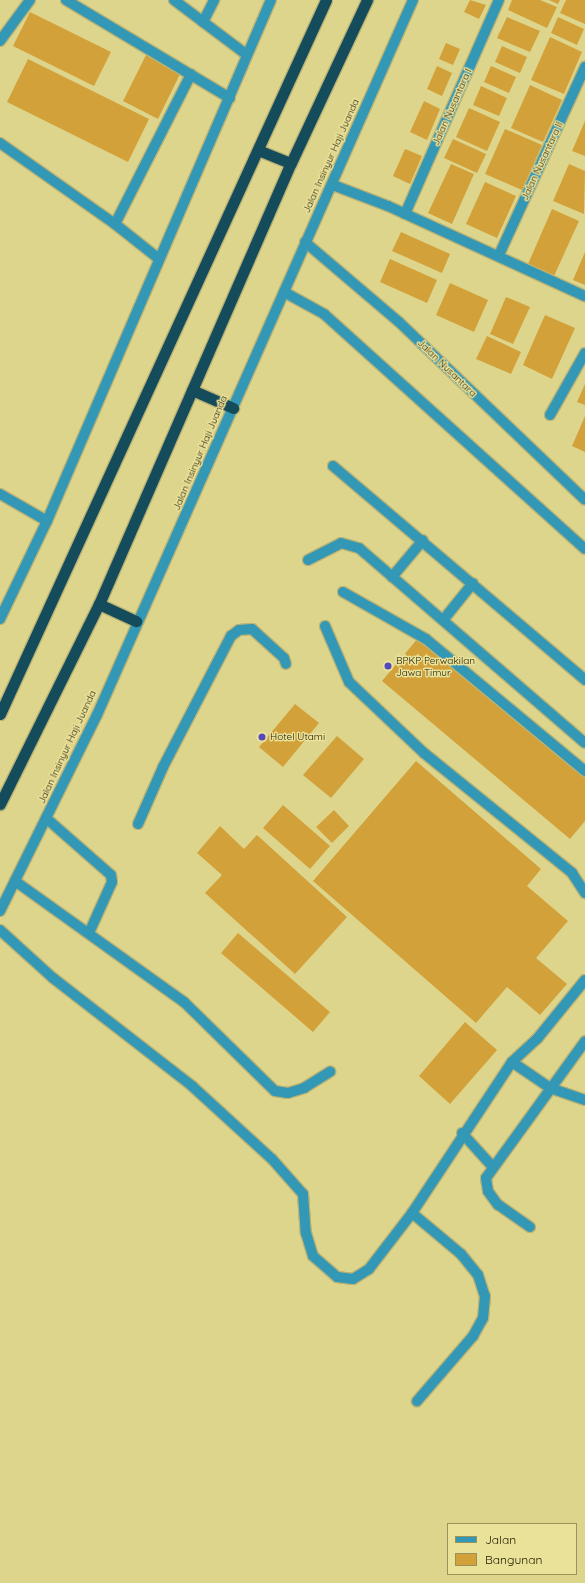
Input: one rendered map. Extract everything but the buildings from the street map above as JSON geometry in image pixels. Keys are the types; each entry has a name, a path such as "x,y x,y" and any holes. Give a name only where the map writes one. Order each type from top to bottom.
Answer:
{"highway":[{"path":"0,714 326,0"},
{"path":"0,804 99,604 291,163 367,0"},
{"path":"258,150 291,163"},
{"path":"192,390 233,408"},
{"path":"99,604 136,621"}],"street":[{"path":"0,41 30,0"},
{"path":"66,0 230,98"},
{"path":"174,0 247,55"},
{"path":"203,22 214,0"},
{"path":"0,619 47,521 271,0"},
{"name":"Jalan Insinyur Haji Juanda","path":"0,910 97,715 136,621 233,408 305,242 333,185 413,0"},
{"name":"Jalan Nusantara I","path":"405,214 499,0"},
{"name":"Jalan Nusantara II","path":"499,255 585,68"},
{"path":"115,224 191,74"},
{"path":"0,143 115,224 159,259"},
{"path":"333,185 405,214 499,255 585,296"},
{"name":"Jalan Nusantara","path":"305,242 399,322 585,500"},
{"path":"284,292 324,314 585,549"},
{"path":"550,415 585,353"},
{"path":"333,466 423,540 585,680"},
{"path":"1,496 47,521"},
{"path":"392,577 423,540"},
{"path":"308,560 341,543 351,543 444,619 585,743"},
{"path":"444,619 473,583"},
{"path":"343,592 426,639 585,771"},
{"path":"325,626 349,682 424,753 572,873 585,893"},
{"path":"138,824 163,767 231,636 239,630 252,629 284,658 286,664"},
{"path":"46,818 112,875 112,882 89,933"},
{"path":"15,881 184,1002 275,1091 288,1093 304,1088 330,1072"},
{"path":"0,930 53,978 192,1086 272,1159 303,1194 306,1233 313,1256 337,1277 353,1279 369,1270 412,1213 462,1133 512,1062 548,1027 585,980"},
{"path":"530,1227 498,1205 488,1191 486,1178 492,1166 585,1041"},
{"path":"512,1062 550,1088 585,1100"},
{"path":"462,1133 492,1166"},
{"path":"412,1213 461,1254 478,1275 485,1296 483,1318 473,1336 417,1401"}],"place":[{"name":"BPKP Perwakilan Jawa Timur","path":"388,666"},
{"name":"Hotel Utami","path":"262,737"}]}
